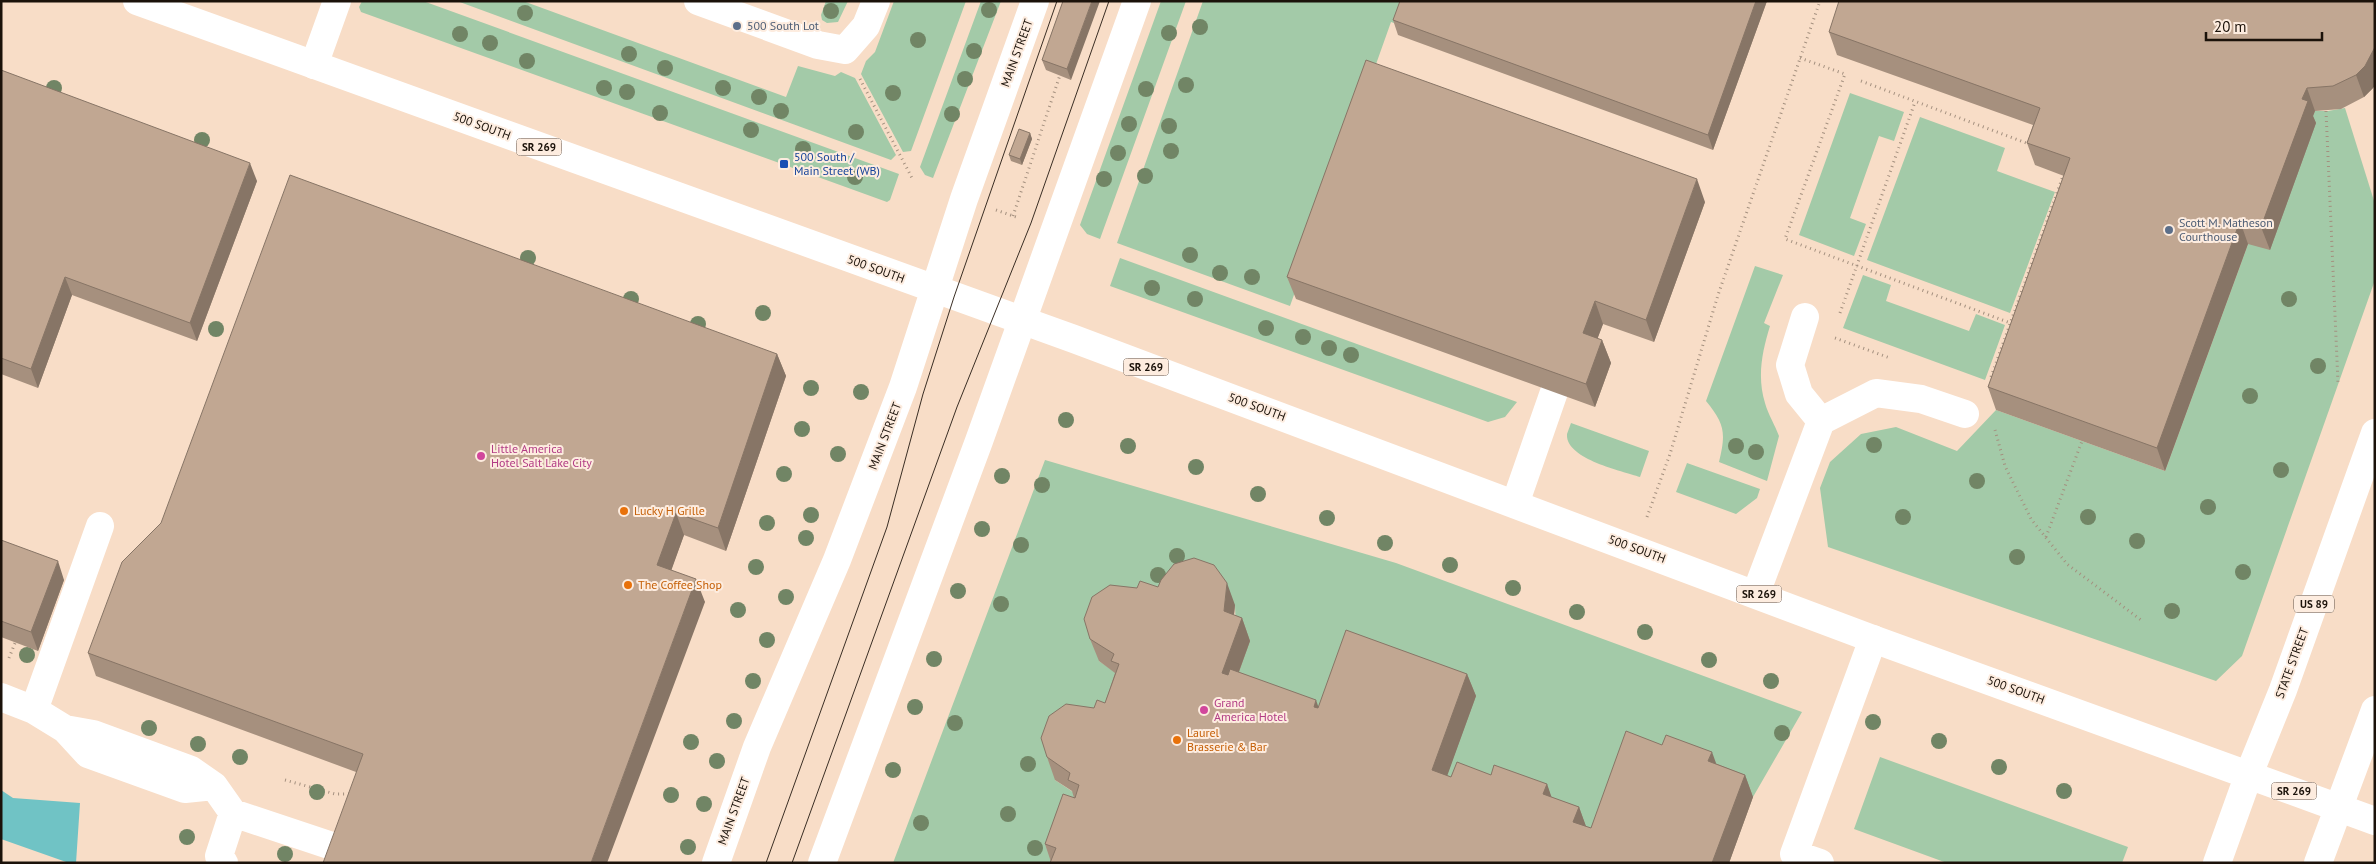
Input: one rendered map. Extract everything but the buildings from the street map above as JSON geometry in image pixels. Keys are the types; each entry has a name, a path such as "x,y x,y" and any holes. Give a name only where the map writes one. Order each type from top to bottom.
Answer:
{"main road":[{"name":"500 SOUTH","path":"137,1 935,290 1636,548 1872,638 2375,821"},
{"path":"314,65 337,1"},
{"path":"698,1 818,45 845,50 866,26 876,1"},
{"name":"MAIN STREET","path":"716,863 757,747 860,501 903,387 964,200 1035,1"},
{"path":"822,863 1022,322 1137,1"},
{"path":"1805,317 1790,365 1799,394 1820,421"},
{"path":"1515,504 1554,392"},
{"path":"1756,593 1820,421 1876,393 1921,399 1965,414"},
{"name":"STATE STREET","path":"2217,863 2249,774 2283,690 2375,434"},
{"path":"34,710 100,526"},
{"path":"1820,863 1794,854 1872,638"},
{"path":"1,698 34,710 66,729 93,734 192,770 214,786 233,813 344,850"},
{"path":"2318,863 2375,710"},
{"path":"218,861 233,813"}],"path":[{"path":"1636,548 1670,454 1718,295 1820,1"},
{"path":"845,50 912,178"},
{"path":"1800,58 1845,74 1785,239 2018,326"},
{"path":"1013,216 1063,65"},
{"path":"1861,81 2032,145"},
{"path":"2326,111 2338,383"},
{"path":"1992,377 2063,176"},
{"path":"993,210 1019,218"},
{"path":"2045,537 2082,440"},
{"path":"9,658 15,643"},
{"path":"286,780 335,794 349,796 354,791"}],"green space":[{"path":"362,1 423,1 899,174 890,200 887,202 361,12 359,7"},
{"path":"457,1 523,1 786,97 798,66 835,76 841,72 855,78 896,155 891,160"},
{"path":"826,1 848,1 838,22 827,23 822,20 821,15"},
{"path":"894,1 966,1 911,151 903,152 861,74 866,61 875,52"},
{"path":"981,1 1001,1 933,178 925,175 920,167"},
{"path":"1161,1 1186,1 1100,239 1087,234 1080,225"},
{"path":"1203,1 1405,1 1397,24 1391,22 1290,306 1117,243"},
{"path":"1850,93 1904,112 1894,141 1879,136 1850,218 1866,224 1854,256 1799,235"},
{"path":"2345,108 2375,204 2375,280 2242,656 2216,681 1828,547 1820,488 1830,462 1861,434 1896,427 1957,451 1996,410 2165,471 2248,244 2315,111"},
{"path":"1920,117 2005,148 1997,171 2055,192 2010,313 1867,260"},
{"path":"1120,258 1517,402 1505,417 1488,422 1110,286"},
{"path":"1755,266 1783,275 1764,323 1770,326 1763,355 1761,384 1766,407 1779,436 1767,481 1719,462 1723,443 1722,429 1717,416 1706,401"},
{"path":"1863,275 1891,285 1886,301 1969,331 1976,314 2005,325 1985,380 1843,328"},
{"path":"1571,423 1649,451 1640,477 1596,463 1575,450 1569,443 1567,434"},
{"path":"1045,460 1396,563 1802,712 1753,797 1599,851 1499,797 1326,731 1238,691 1235,605 1099,661 1122,677 1055,780 1079,796 1054,863 893,863"},
{"path":"1687,463 1760,489 1757,498 1736,514 1676,492"},
{"path":"1880,757 2128,847 2122,863 1947,863 1854,829"}],"water":[{"path":"1,790 13,798 80,803 76,863 69,863 1,839"}],"tram line":[{"path":"766,863 887,527 923,394 954,297 1057,1"},
{"path":"792,863 957,407 1031,223 1109,1"}],"place":[{"name":"500 South Lot","path":"737,26"},
{"name":"500 South / Main Street (WB)","path":"784,164"},
{"name":"Scott M. Matheson Courthouse","path":"2169,230"},
{"name":"Little America Hotel Salt Lake City","path":"481,456"},
{"name":"Lucky H Grille","path":"624,511"},
{"name":"The Coffee Shop","path":"628,585"},
{"name":"Grand America Hotel","path":"1204,710"},
{"name":"Laurel Brasserie & Bar","path":"1177,740"}]}
